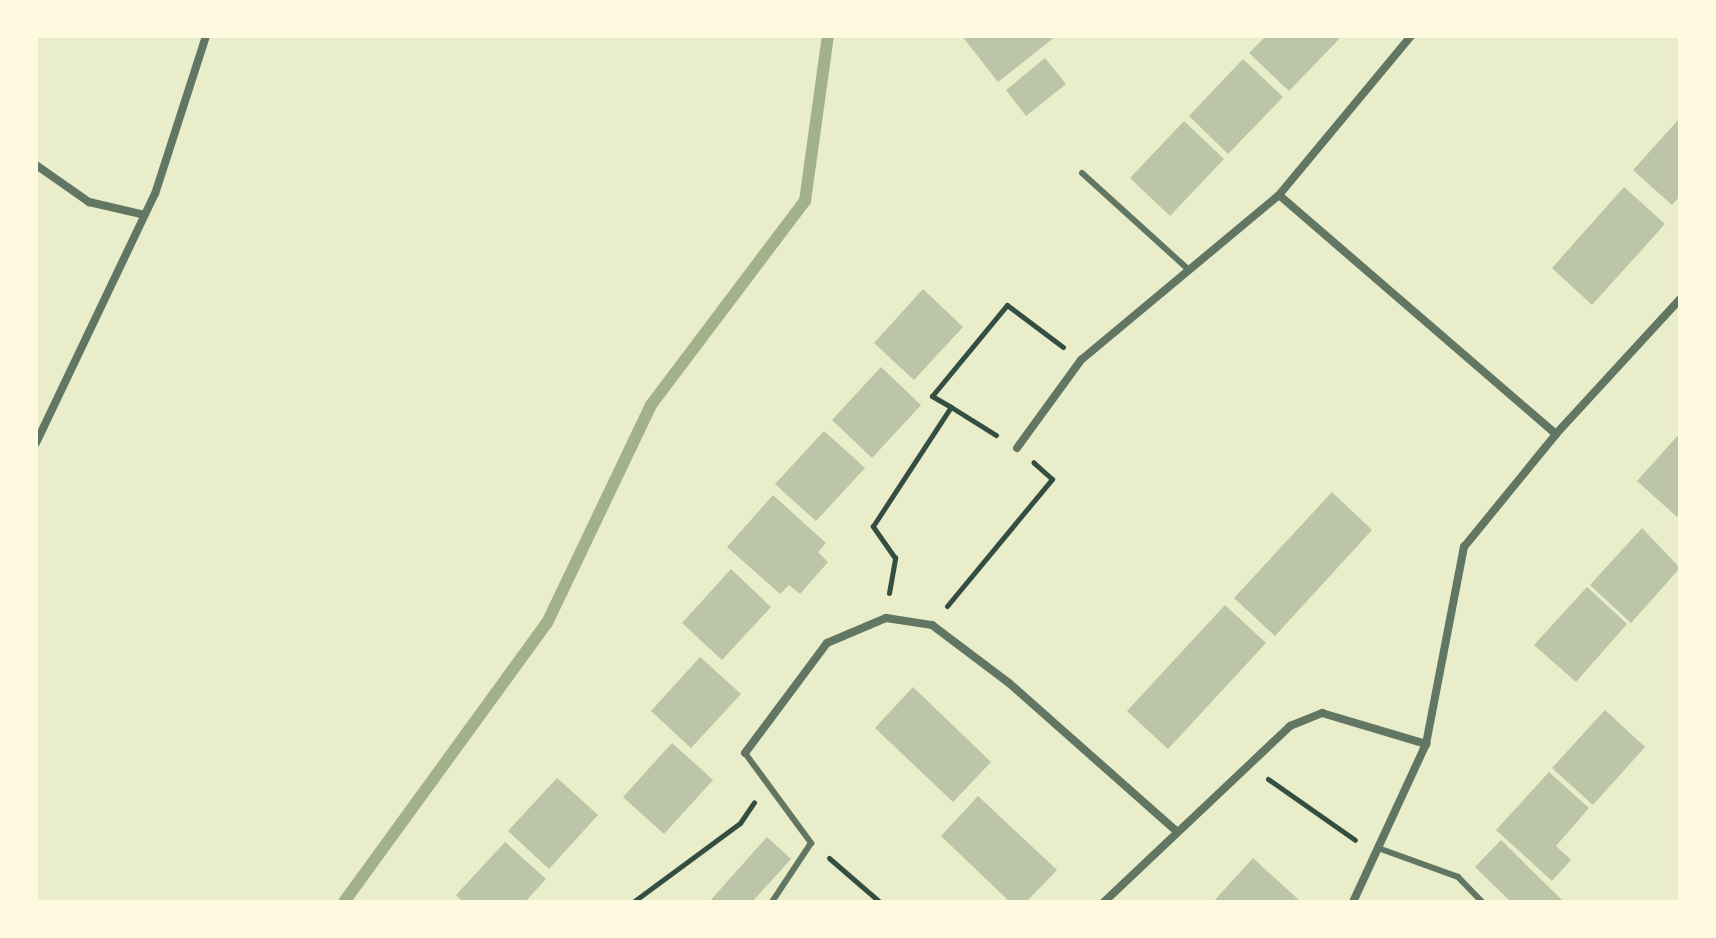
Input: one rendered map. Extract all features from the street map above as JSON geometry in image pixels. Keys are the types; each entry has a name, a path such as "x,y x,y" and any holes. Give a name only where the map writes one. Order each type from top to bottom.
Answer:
{"street":[{"path":"36,443 145,215 206,36"},
{"path":"1017,448 1081,360 1279,195 1411,36"},
{"path":"36,165 89,202 145,215"},
{"path":"1279,195 1556,434"},
{"path":"1353,902 1426,744 1464,547 1556,434 1680,299"},
{"path":"745,753 827,643 886,618 932,625 1009,683 1176,831"},
{"path":"1104,902 1290,726 1322,713 1426,744"}],"lane":[{"path":"1082,173 1189,270"},
{"path":"745,753 811,843 772,902"},
{"path":"1376,851 1458,877 1482,902"}],"path":[{"path":"932,625 1052,479 1017,448 932,396 1007,305 1081,360"},
{"path":"886,618 895,558 873,526 951,407"},
{"path":"1250,767 1376,851"},
{"path":"633,902 740,823 767,783"},
{"path":"811,843 880,902"}],"building":[{"path":"962,36 1056,36 998,82"},
{"path":"1266,36 1342,36 1289,91 1249,53"},
{"path":"1045,58 1066,84 1026,116 1006,90"},
{"path":"1243,59 1283,97 1228,154 1189,116"},
{"path":"1680,118 1680,196 1672,205 1633,170"},
{"path":"1184,121 1224,159 1170,216 1130,178"},
{"path":"1624,187 1665,224 1592,305 1552,268"},
{"path":"923,289 963,327 914,380 874,343"},
{"path":"881,367 921,405 872,458 832,420"},
{"path":"824,431 865,468 816,521 775,484"},
{"path":"1680,433 1680,513 1677,517 1637,481"},
{"path":"1332,492 1372,530 1275,636 1234,598"},
{"path":"773,495 826,543 818,552 828,562 800,594 789,585 780,594 727,547"},
{"path":"1642,528 1680,568 1631,623 1590,585"},
{"path":"731,569 771,607 722,660 682,623"},
{"path":"1587,587 1627,624 1576,682 1534,645"},
{"path":"1225,605 1266,643 1168,749 1127,711"},
{"path":"700,657 741,694 691,748 651,711"},
{"path":"913,687 991,762 953,802 875,728"},
{"path":"1605,710 1645,747 1593,805 1552,768"},
{"path":"672,743 713,780 664,834 623,797"},
{"path":"1549,772 1589,808 1556,846 1571,860 1552,881 1496,830"},
{"path":"557,778 598,815 549,869 508,831"},
{"path":"978,796 1057,870 1026,902 1010,902 941,836"},
{"path":"767,837 791,859 752,902 709,902"},
{"path":"1501,840 1564,902 1511,902 1475,867"},
{"path":"505,842 546,879 525,902 463,902 456,895"},
{"path":"1253,858 1301,902 1213,902"}],"waterway":[{"path":"344,902 547,623 651,405 805,201 828,36"}]}
